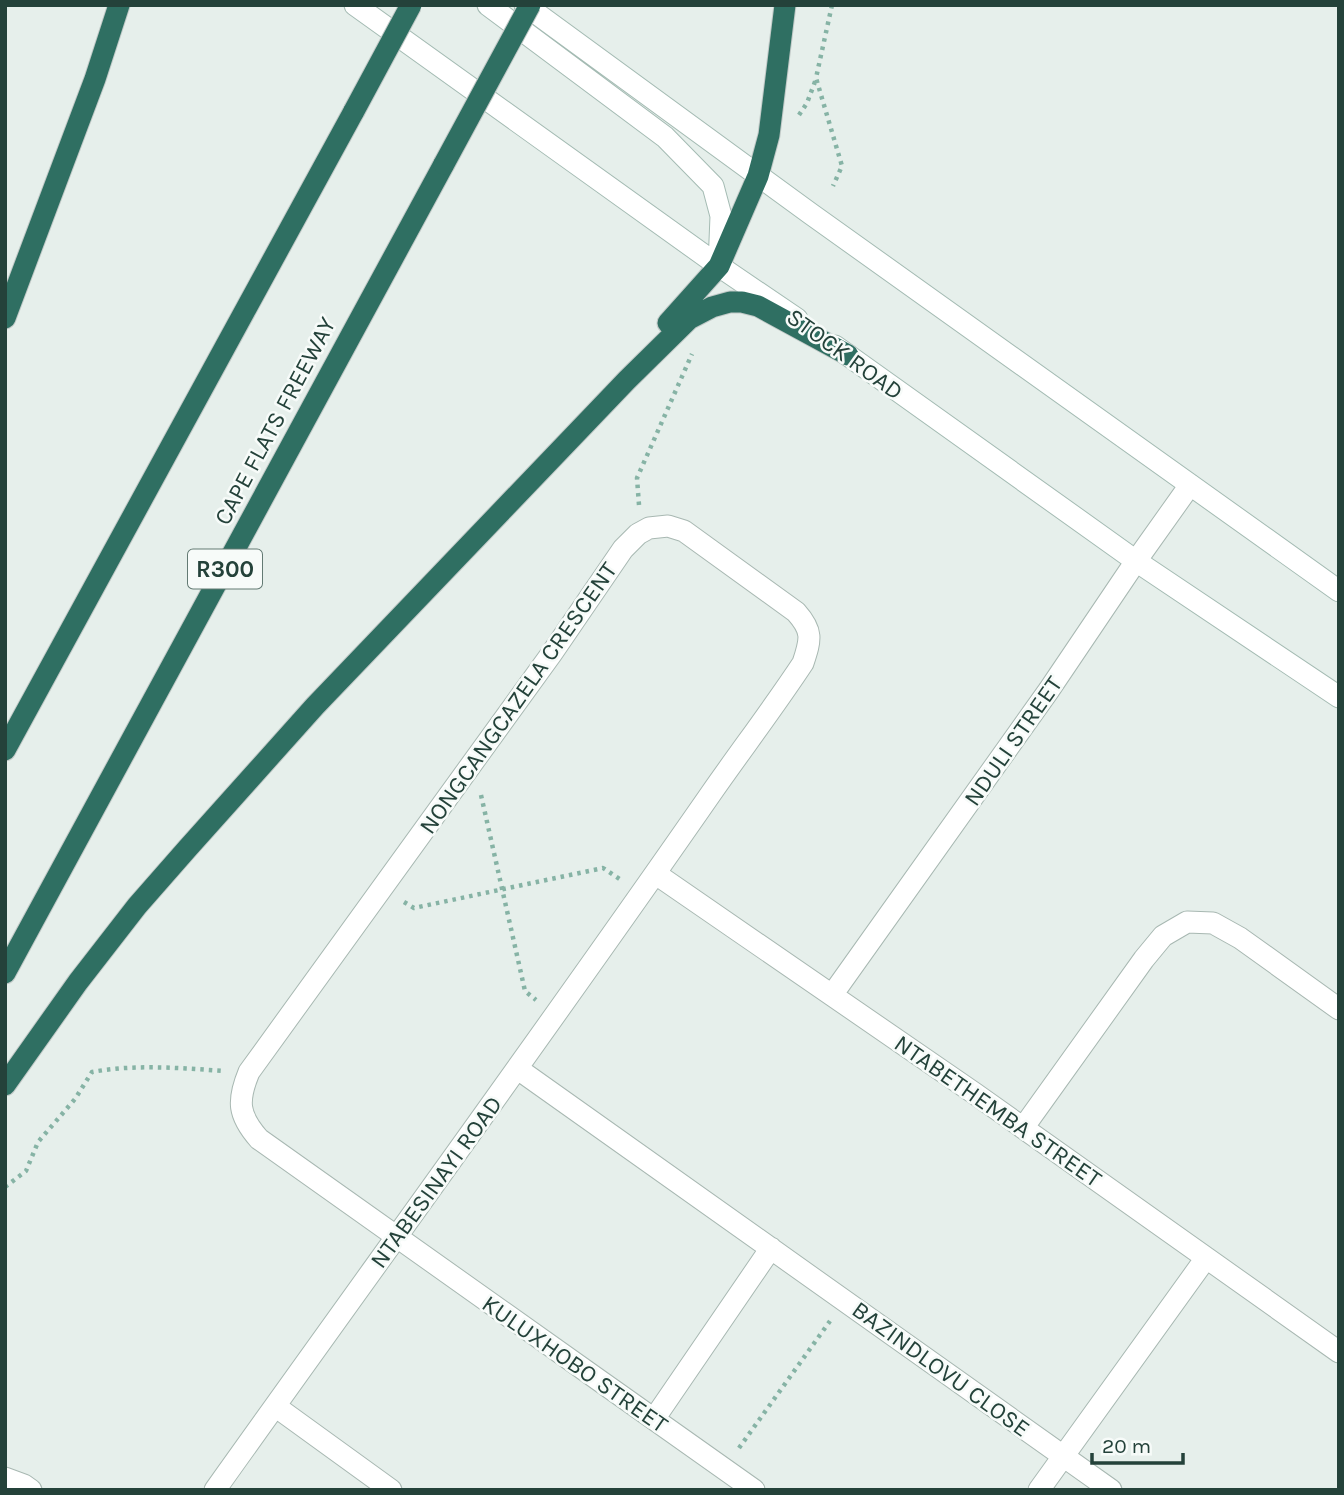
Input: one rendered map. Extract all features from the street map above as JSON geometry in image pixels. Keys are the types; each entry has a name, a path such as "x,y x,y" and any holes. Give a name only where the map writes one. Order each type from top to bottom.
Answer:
{"highway":[{"path":"5,318 90,91 119,5"},
{"path":"5,750 411,5"},
{"name":"CAPE FLATS FREEWAY","path":"5,973 444,164 527,5"},
{"path":"315,706 337,678 719,266 758,176 769,135 785,5"},
{"path":"5,1085 136,906 315,706 627,380 689,319 712,307 742,302 758,306 848,355"}],"street":[{"name":"STOCK ROAD","path":"355,5 1136,561 1339,697"},
{"path":"488,5 665,137 713,186 720,216 719,266"},
{"path":"527,5 758,176 1339,591"},
{"name":"NDULI STREET","path":"832,995 1042,701 1136,561 1191,485"},
{"path":"649,527 668,526 684,531 796,612 810,633 803,663 656,874"},
{"name":"NONGCANGCAZELA CRESCENT","path":"397,1237 259,1139 246,1125 241,1108 241,1091 249,1072 552,653 623,549 649,527"},
{"name":"NTABESINAYI ROAD","path":"215,1490 656,874"},
{"name":"NTABETHEMBA STREET","path":"656,874 1023,1128 1339,1352"},
{"path":"1023,1128 1144,958 1163,936 1187,922 1213,923 1240,938 1339,1009"},
{"name":"BAZINDLOVU CLOSE","path":"518,1069 1111,1490"},
{"name":"KULUXHOBO STREET","path":"397,1237 754,1490"},
{"path":"654,1419 771,1248"},
{"path":"1039,1490 1206,1258"},
{"path":"275,1406 390,1490"},
{"path":"5,1478 31,1490"}],"path":[{"path":"794,124 807,103 816,78 832,5"},
{"path":"816,78 842,166 833,186"},
{"path":"649,527 639,511 637,478 694,350"},
{"path":"462,778 480,792 525,991 556,1015"},
{"path":"383,888 414,908 603,868 642,894"},
{"path":"5,1187 26,1171 38,1142 75,1099 92,1072 114,1068 185,1068 249,1072"},
{"path":"724,1469 845,1301"}]}
